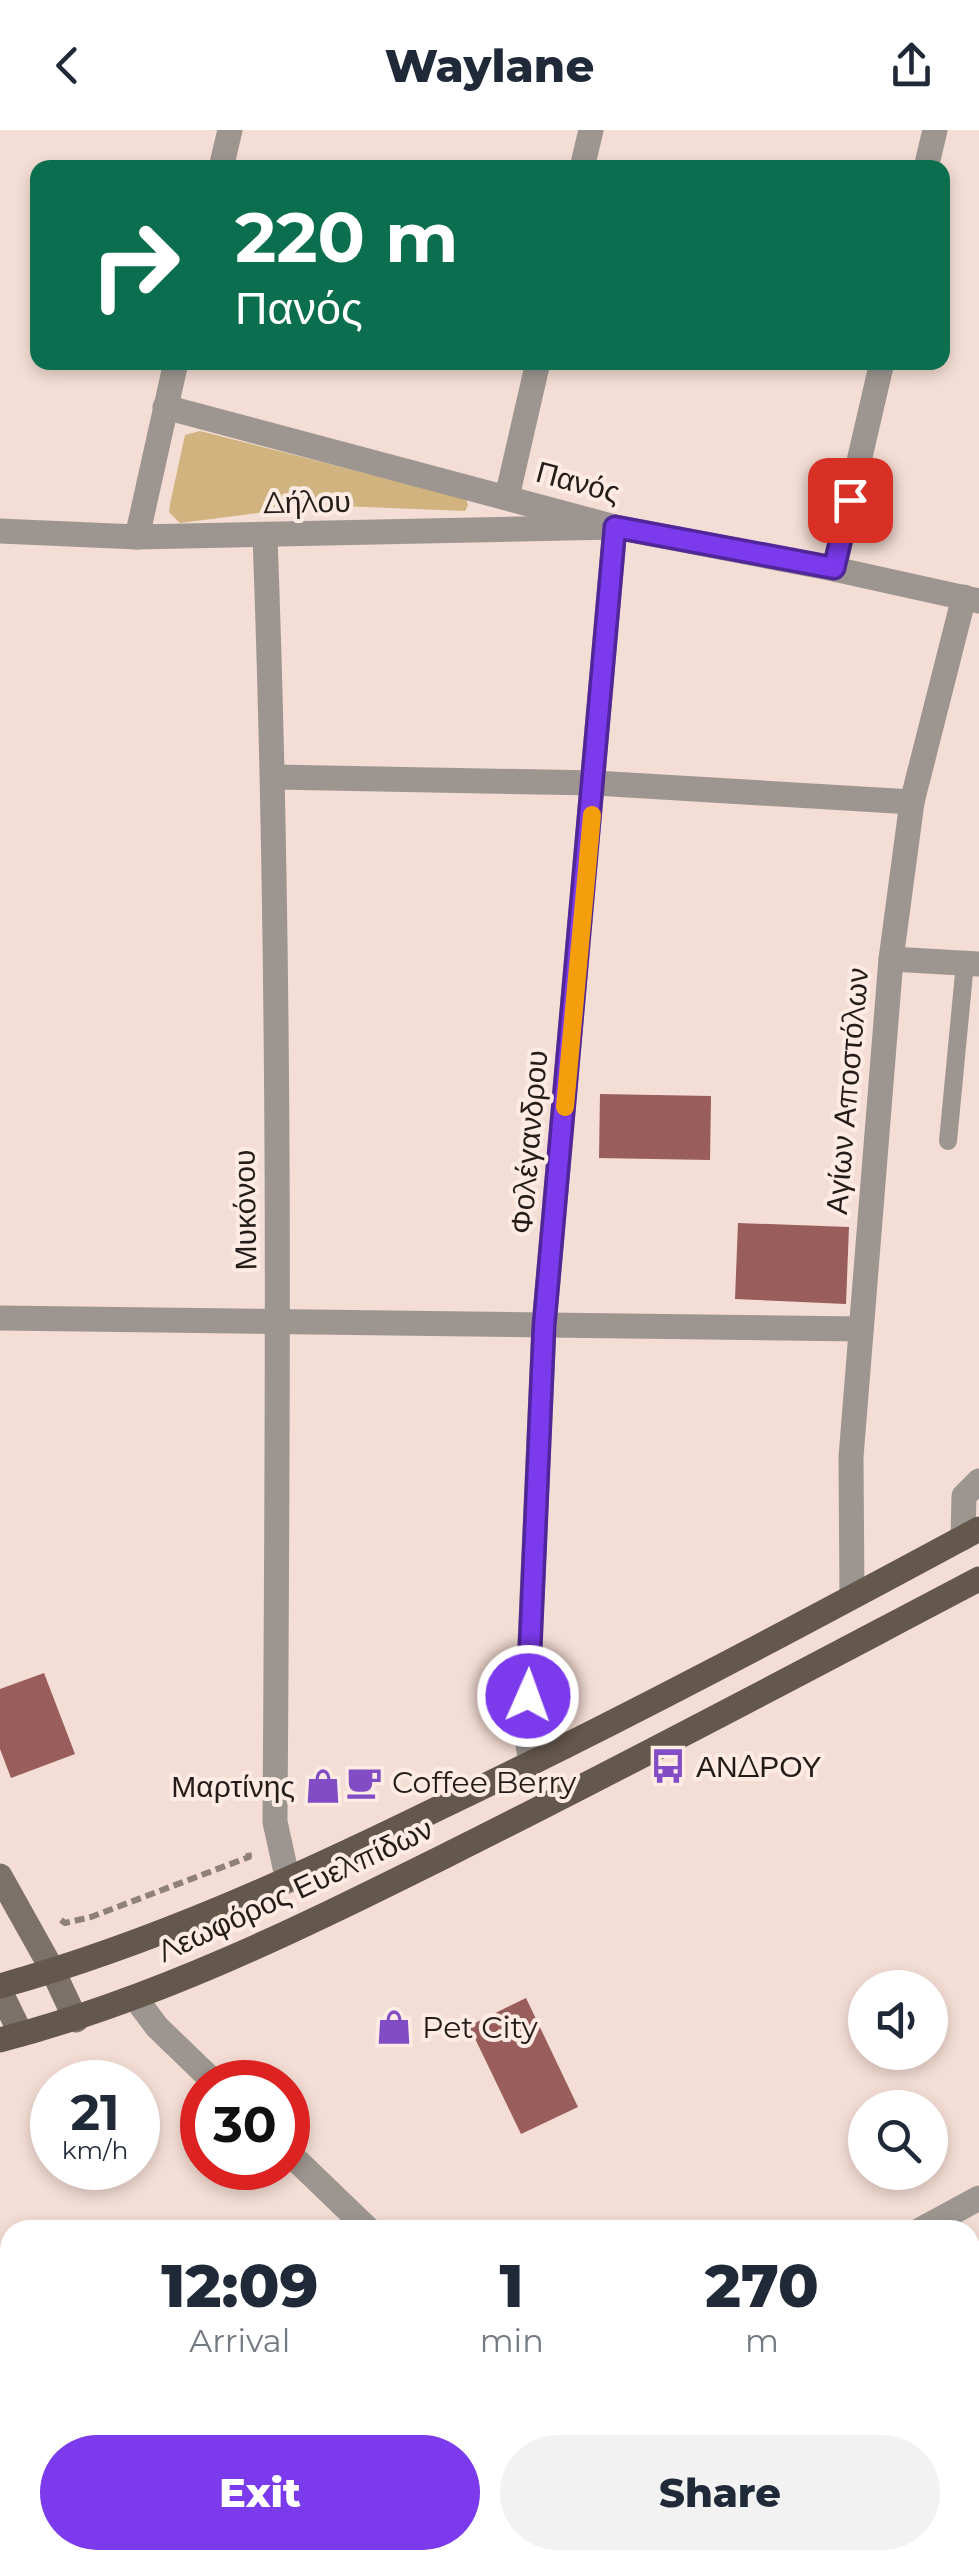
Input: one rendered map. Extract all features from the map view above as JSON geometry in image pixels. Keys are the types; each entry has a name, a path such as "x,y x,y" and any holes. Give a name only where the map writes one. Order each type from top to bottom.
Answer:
{"main road":[{"name":"Λεωφόρος Ευελπίδων","path":"0,1989 118,1950 288,1882 711,1674 971,1533"},
{"name":"Λεωφόρος Ευελπίδων","path":"11,2037 136,1999 307,1925 550,1804 979,1579"},
{"path":"0,1876 76,2020"},
{"path":"0,1989 11,2037"}],"street":[{"path":"223,160 230,130"},
{"path":"584,160 591,130"},
{"path":"928,160 934,130"},
{"path":"137,537 174,370"},
{"path":"507,496 536,370"},
{"path":"834,568 880,370"},
{"name":"Πανός","path":"165,407 615,527 834,568 971,599"},
{"name":"Δήλου","path":"0,531 137,537 615,527"},
{"name":"Φολέγανδρου","path":"531,1764 526,1732 544,1326 615,527"},
{"name":"Μυκόνου","path":"265,536 274,777 279,1320 275,1822 288,1882"},
{"name":"Αγίων Αποστόλων","path":"852,1596 851,1457 891,959 912,802 971,599"},
{"path":"274,777 595,782 912,802"},
{"path":"891,959 972,964"},
{"path":"0,1318 860,1329"},
{"path":"971,1533 964,1496 979,1481"},
{"path":"136,1999 157,2027 191,2060"},
{"path":"310,2173 359,2220"},
{"path":"938,2220 979,2198"}],"lane":[{"path":"948,1142 972,964"}],"path":[{"path":"52,1914 65,1923 91,1918 248,1857 248,1832 275,1822"}],"shaded area":[{"path":"200,431 466,499 468,505 465,511 296,508 180,523 169,512 185,435"}],"building":[{"path":"600,1094 711,1096 710,1160 599,1158"},
{"path":"738,1223 849,1227 846,1304 735,1299"},
{"path":"44,1673 75,1754 11,1778 0,1749 0,1689"},
{"path":"526,1998 578,2107 521,2134 469,2026"}],"slow traffic":[{"path":"565,1107 592,815"}],"place":[{"name":"ΑΝΔΡΟΥ","path":"668,1766"},
{"name":"Coffee Berry","path":"364,1782"},
{"name":"Μαρτίνης","path":"323,1786"},
{"name":"Pet City","path":"394,2027"}],"route":[{"path":"528,1696 544,1326 615,527 834,568 850,500"}]}
